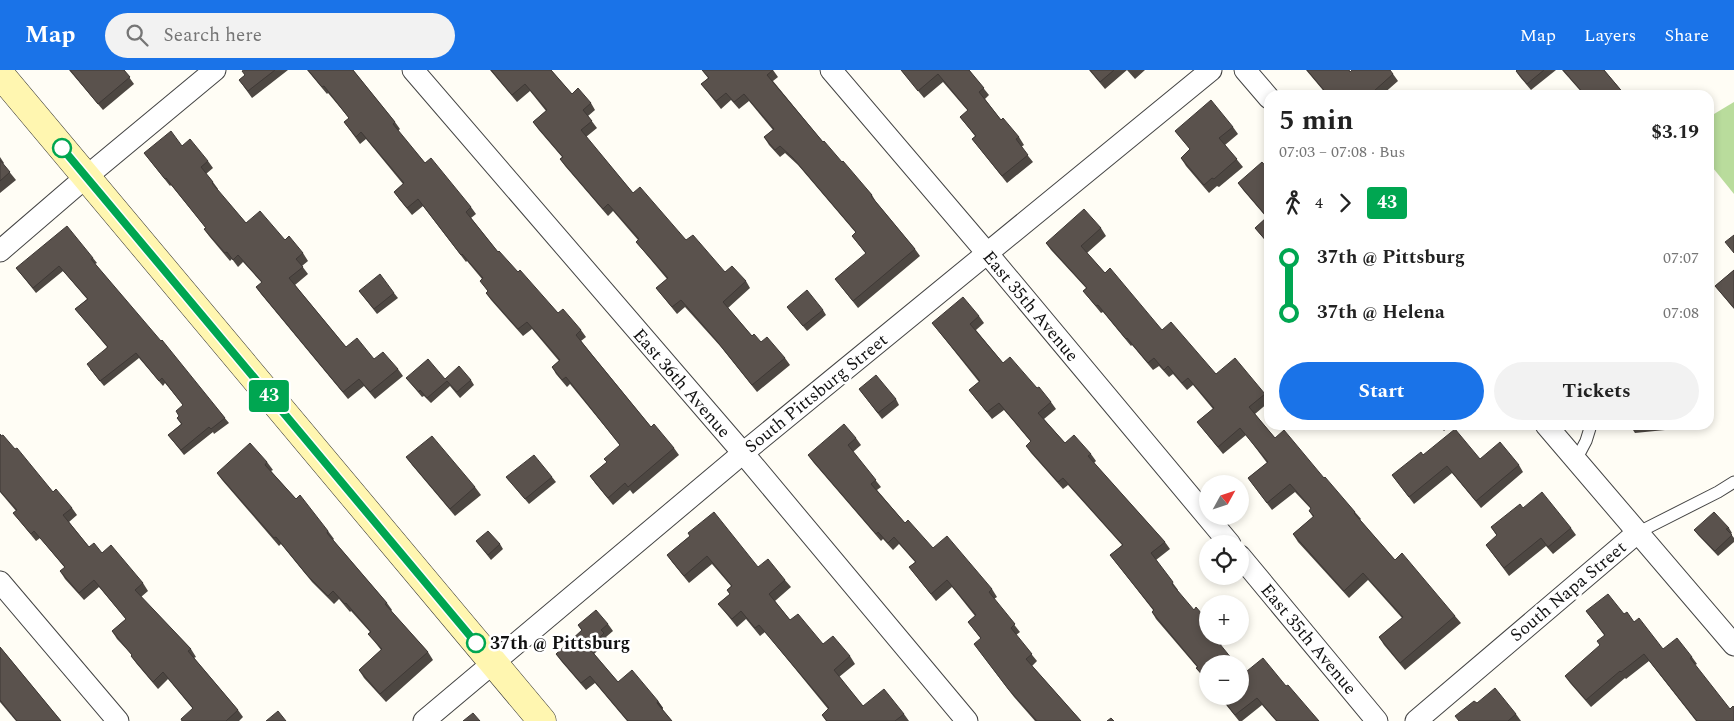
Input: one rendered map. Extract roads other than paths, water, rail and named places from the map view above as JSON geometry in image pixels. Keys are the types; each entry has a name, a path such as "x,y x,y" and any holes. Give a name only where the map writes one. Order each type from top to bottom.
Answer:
{"street":[{"path":"0,251 215,70"},
{"name":"East 36th Avenue","path":"413,70 742,453 967,721"},
{"name":"East 35th Avenue","path":"831,70 1222,535"},
{"name":"South Pittsburg Street","path":"424,721 742,453 1211,70"},
{"path":"1245,70 1264,92"},
{"path":"0,74 542,721"},
{"path":"1550,430 1734,645"},
{"name":"South Napa Street","path":"1416,721 1637,533"},
{"name":"East 35th Avenue","path":"1249,567 1377,721"},
{"path":"0,582 118,721"}],"lane":[{"path":"1576,460 1589,430"},
{"name":"South Napa Street","path":"1637,533 1734,482"}],"place":[{"name":"37th @ Pittsburg","path":"476,643"}]}
